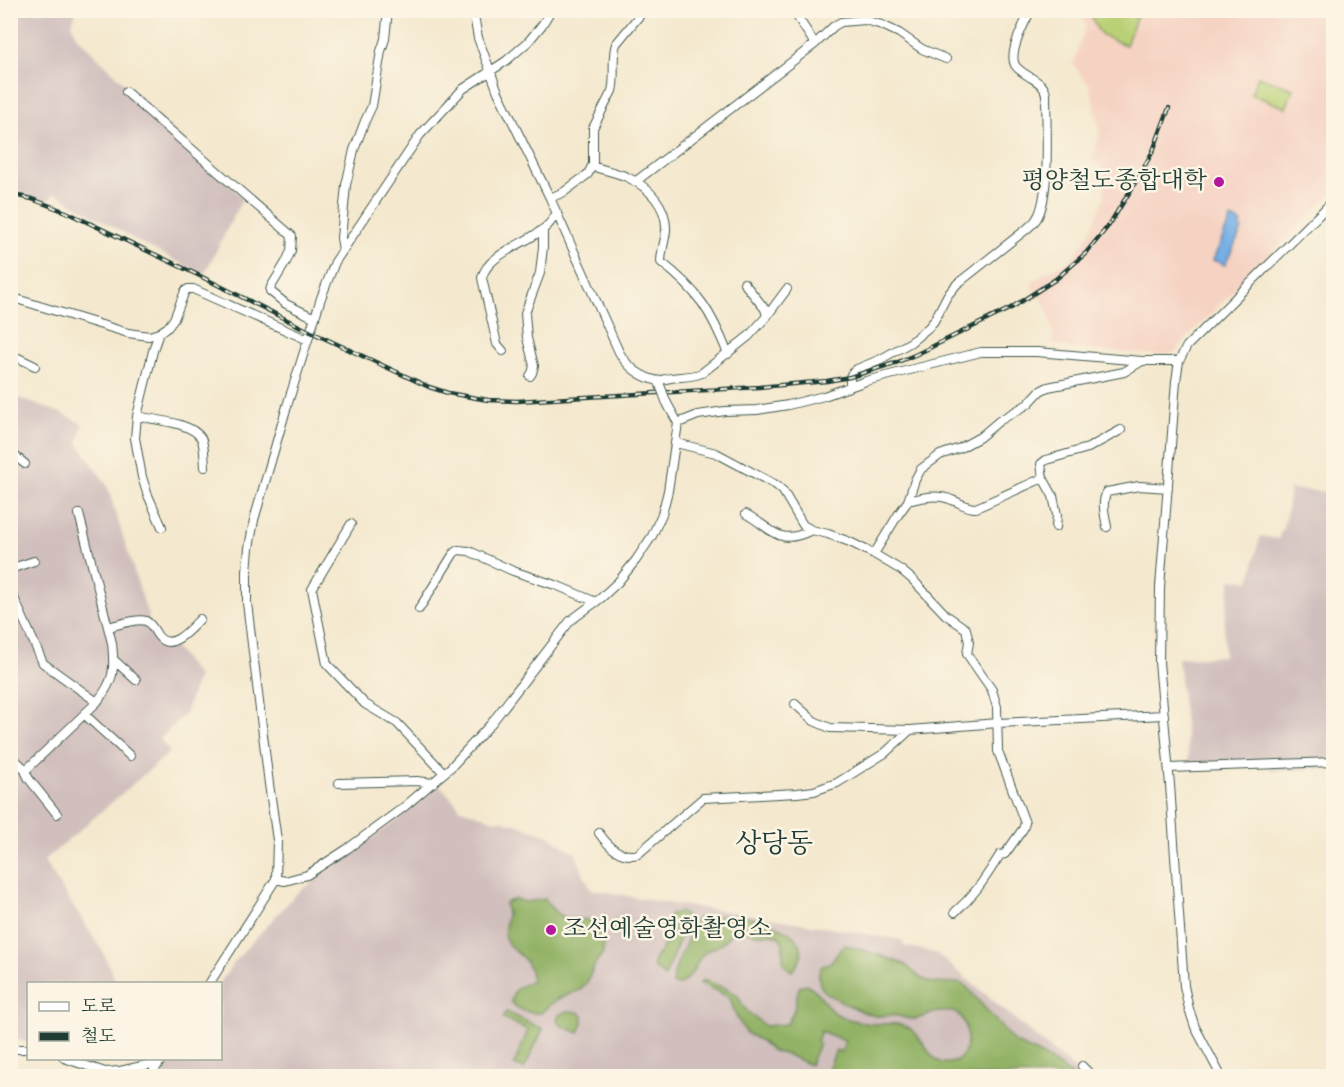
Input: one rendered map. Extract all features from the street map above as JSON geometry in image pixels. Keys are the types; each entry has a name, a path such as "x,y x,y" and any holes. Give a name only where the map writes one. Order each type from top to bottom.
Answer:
{"street":[{"path":"343,250 340,238 346,185 354,150 372,106 385,39 388,10"},
{"path":"276,879 285,881 307,875 404,807 452,767 490,725 570,621 618,582 636,560 652,536 662,514 668,491 678,423 659,383 645,377 624,361 550,198 498,92 478,38 473,10"},
{"path":"210,982 276,879 277,840 250,632 247,570 254,520 321,298 335,262 420,135 463,89 506,61 528,42 551,10"},
{"path":"550,198 564,192 588,174 594,156 593,128 614,85 616,44 644,10"},
{"path":"794,10 815,44"},
{"path":"850,386 850,377 857,369 911,342 929,327 947,296 957,284 1037,219 1044,200 1047,140 1046,94 1041,85 1017,68 1013,57 1016,43 1031,10"},
{"path":"635,182 841,22 865,20 882,25 899,33 922,49 946,58"},
{"path":"126,92 292,236 291,251 270,291 286,304 315,318"},
{"path":"592,166 635,182 653,196 660,205 665,215 666,229 661,262 693,290 709,311 728,354"},
{"path":"1221,1077 1195,1027 1184,986 1169,768 1159,662 1160,587 1176,381 1179,361 1187,346 1334,200"},
{"path":"503,351 497,344 482,278 483,273 506,251 548,226 557,213"},
{"path":"530,376 534,366 527,338 525,313 540,273 543,229"},
{"path":"744,283 765,309 767,316"},
{"path":"10,297 128,333 149,336 168,327 174,319 183,295 188,289 193,289 308,340"},
{"path":"659,383 667,378 693,377 702,373 749,336 787,290"},
{"path":"159,333 137,416 135,438 147,494 162,527"},
{"path":"678,423 698,415 788,405 909,369 981,352 1037,352 1142,361 1179,361"},
{"path":"10,354 35,366"},
{"path":"874,554 908,501 915,480 927,463 980,437 999,421 1028,404 1048,387 1124,372 1142,361"},
{"path":"137,416 183,425 195,431 203,444 205,467"},
{"path":"1056,527 1057,515 1053,496 1043,478 1041,464 1047,460 1088,448 1121,430"},
{"path":"676,443 716,453 776,485 783,492 803,525 874,554 901,570 946,615 966,629 969,642 967,654 992,690 997,707 998,751 1025,823 1005,854 1000,855 978,890 955,912"},
{"path":"10,452 25,464"},
{"path":"908,501 924,497 944,497 975,508 1043,478"},
{"path":"1107,527 1104,497 1107,492 1139,486 1168,488"},
{"path":"26,770 96,702 106,690 112,677 114,660 112,643 79,514"},
{"path":"746,514 784,537 802,535 812,530"},
{"path":"351,524 312,589 327,664 365,704 397,723 444,773"},
{"path":"419,609 454,552 458,550 469,551 513,571 596,602"},
{"path":"10,569 34,561"},
{"path":"10,589 43,663 96,702"},
{"path":"108,627 140,620 150,624 160,639 174,641 201,619"},
{"path":"114,660 136,680"},
{"path":"795,704 814,721 830,728 849,730 910,730 998,723 1164,715"},
{"path":"84,714 130,756"},
{"path":"599,833 604,841 618,852 628,855 638,854 703,798 797,793 828,786 837,783 885,753 910,730"},
{"path":"10,755 26,770 29,779 57,814"},
{"path":"1169,768 1334,762"},
{"path":"339,783 417,781 433,783"},
{"path":"10,1049 27,1049"},
{"path":"67,1060 105,1072 120,1071 161,1060"},
{"path":"150,1077 161,1060"},
{"path":"1083,1066 1092,1077"}],"shaded area":[{"path":"10,11 76,11 72,24 76,36 243,198 204,275 143,244 55,193 48,201 11,190"},
{"name":"평양철도종합대학","path":"1073,11 1333,11 1333,192 1175,352 1163,355 1074,349 1053,343 1052,327 1045,305 1032,287 1032,281 1072,259 1088,236 1104,199 1105,172 1099,165 1092,163 1100,133 1090,86 1073,64 1086,25 1081,16"},
{"path":"10,395 61,413 83,424 78,443 107,485 158,648 173,646 198,676 185,714 160,739 170,752 44,861 103,952 116,982 27,982 27,1042 10,1038"},
{"path":"1333,484 1333,768 1270,771 1269,760 1189,763 1178,658 1224,656 1224,624 1231,579 1250,581 1260,536 1278,539 1285,521 1290,489 1326,492"},
{"name":"조선예술영화촬영소","path":"439,784 461,809 547,834 576,854 591,889 671,904 735,912 902,940 904,946 936,953 1083,1076 162,1076 172,1060 222,1060 221,982 234,962 296,894 398,819"}],"green space":[{"path":"1090,11 1125,11 1137,15 1126,45 1111,40 1098,31"},
{"path":"1258,76 1293,89 1286,108 1251,94"},
{"path":"515,899 526,902 545,899 562,916 598,921 604,942 603,953 580,990 560,998 541,1013 524,1011 511,1002 516,990 532,980 525,960 509,945 504,936 507,914 505,903"},
{"path":"679,912 687,919 665,977 653,967 654,960 673,933 668,921 671,914"},
{"path":"736,915 774,925 796,938 801,947 800,958 792,971 784,963 782,942 776,935 736,930 719,945 705,952 685,981 679,985 673,984 678,963 698,918"},
{"path":"845,945 904,964 929,982 959,983 966,986 1014,1042 1045,1057 1073,1076 837,1076 827,1072 836,1050 841,1052 845,1041 821,1031 810,1065 772,1051 761,1041 746,1033 736,1016 730,998 700,983 703,980 725,988 738,996 748,1012 765,1026 787,1024 794,1010 799,987 806,984 817,992 830,1009 838,1015 873,1024 905,1026 915,1032 934,1058 940,1062 956,1061 961,1057 966,1048 967,1034 964,1022 957,1014 938,1012 913,1019 894,1015 877,1016 847,1005 824,991 819,981 821,968 829,963"},
{"path":"568,1011 578,1012 583,1016 579,1033 560,1025 557,1020 559,1015"},
{"path":"506,1012 543,1029 524,1069 514,1065 528,1030 503,1018"}],"water":[{"path":"1231,218 1242,223 1240,226 1242,229 1225,265 1213,260"}],"railway":[{"path":"10,194 32,199 66,212 311,332 429,387 448,393 488,400 517,401 759,387 850,377 898,362 1011,308 1056,279 1086,253 1109,225 1153,151 1169,108"}],"place":[{"name":"평양철도종합대학","path":"1219,182"},
{"name":"조선예술영화촬영소","path":"551,930"}],"district":[{"name":"상당동","path":"774,844"}]}
